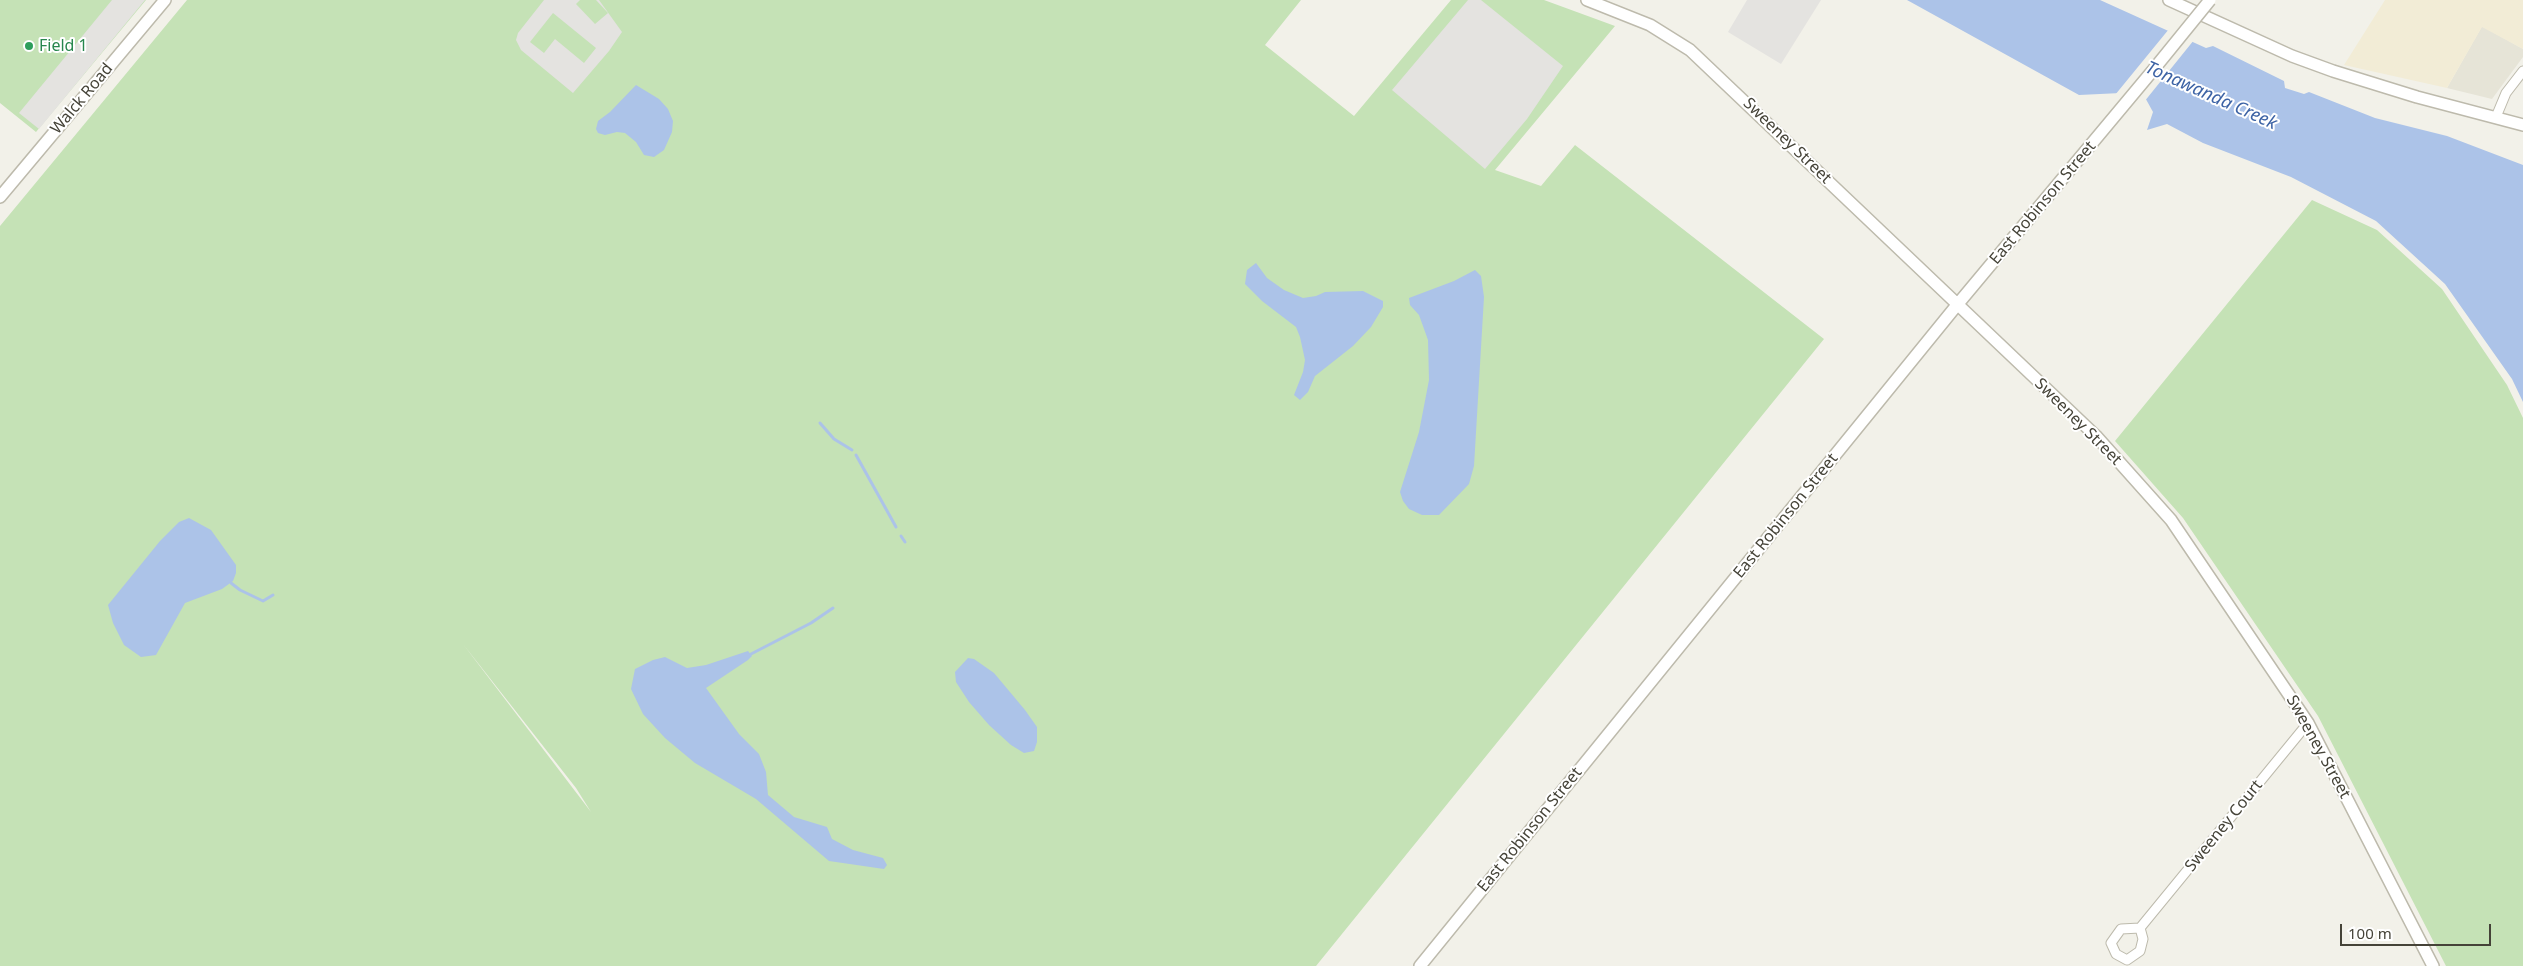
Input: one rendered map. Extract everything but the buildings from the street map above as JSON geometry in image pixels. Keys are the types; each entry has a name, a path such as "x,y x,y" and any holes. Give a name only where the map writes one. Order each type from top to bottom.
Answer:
{"street":[{"name":"Walck Road","path":"0,197 165,0"},
{"name":"Sweeney Street","path":"1587,0 1650,26 1690,50 2096,436 2171,520 2308,723 2433,966"},
{"path":"2169,0 2292,56 2333,71 2417,97 2523,125"},
{"name":"East Robinson Street","path":"1420,966 1957,305 2210,0"},
{"path":"2496,118 2506,94 2523,71"},
{"name":"Sweeney Court","path":"2140,928 2308,723"}],"shaded area":[{"path":"112,0 145,0 39,129 19,113"},
{"path":"544,0 580,0 576,4 595,24 608,13 596,0 599,0 622,32 609,51 573,93 521,50 516,40 518,33","holes":["553,13 596,48 584,63 555,39 544,53 530,42"]},
{"path":"1468,0 1481,0 1563,66 1527,119 1485,169 1392,90"},
{"path":"1747,0 1821,0 1781,64 1728,32"},
{"path":"2385,0 2523,0 2523,49 2482,27 2447,88 2344,65"},
{"path":"2482,26 2523,49 2523,57 2492,99 2447,88"}],"green space":[{"path":"0,0 146,0 36,132 0,103"},
{"path":"187,0 1301,0 1265,45 1354,116 1451,0 1544,0 1615,26 1495,170 1541,186 1575,145 1824,339 1316,966 0,966 0,226","holes":["463,644 576,788 591,812"]},
{"path":"2312,200 2377,230 2442,289 2507,385 2523,418 2523,966 2446,966 2318,716 2183,518 2115,441"}],"water":[{"name":"Tonawanda Creek","path":"1907,0 2100,0 2206,48 2213,46 2284,81 2285,88 2304,94 2309,92 2375,118 2447,136 2523,165 2523,402 2512,379 2445,284 2376,221 2291,177 2203,143 2167,124 2147,130 2153,112 2142,92 2079,95"},
{"path":"636,85 659,99 668,109 673,121 672,132 664,150 654,157 644,155 636,142 625,133 617,132 605,135 598,133 596,129 598,121 610,112"},
{"path":"1256,263 1267,278 1284,290 1303,298 1325,292 1363,291 1383,301 1383,307 1371,327 1353,346 1315,376 1308,392 1300,400 1294,395 1303,372 1305,360 1300,337 1296,327 1262,301 1245,284 1247,270"},
{"path":"1475,270 1481,276 1484,297 1474,466 1469,484 1439,515 1422,515 1409,509 1403,501 1400,492 1419,432 1429,380 1428,340 1419,315 1410,305 1409,298 1454,281"},
{"path":"189,518 211,530 236,565 236,573 233,581 222,589 185,603 156,655 141,657 124,645 113,623 108,605 160,541 179,522"},
{"path":"748,651 752,656 748,660 706,688 739,734 759,754 766,772 768,795 794,817 827,827 832,839 853,850 883,858 887,865 884,869 829,861 756,799 695,763 665,738 643,714 631,689 635,669 653,660 665,657 687,668 706,665"},
{"path":"968,658 974,659 994,673 1025,710 1037,727 1037,742 1034,751 1024,753 1011,745 989,725 969,702 956,682 955,672"}],"pier":[{"path":"2169,29 2194,40 2144,102 2141,95 2115,95"}],"waterway":[{"path":"820,423 834,439 852,450"},
{"path":"856,455 896,527"},
{"path":"901,536 905,542"},
{"path":"231,583 240,590 263,601 273,595"},
{"path":"751,654 811,623 833,608"}],"place":[{"name":"Field 1","path":"29,46"}]}
